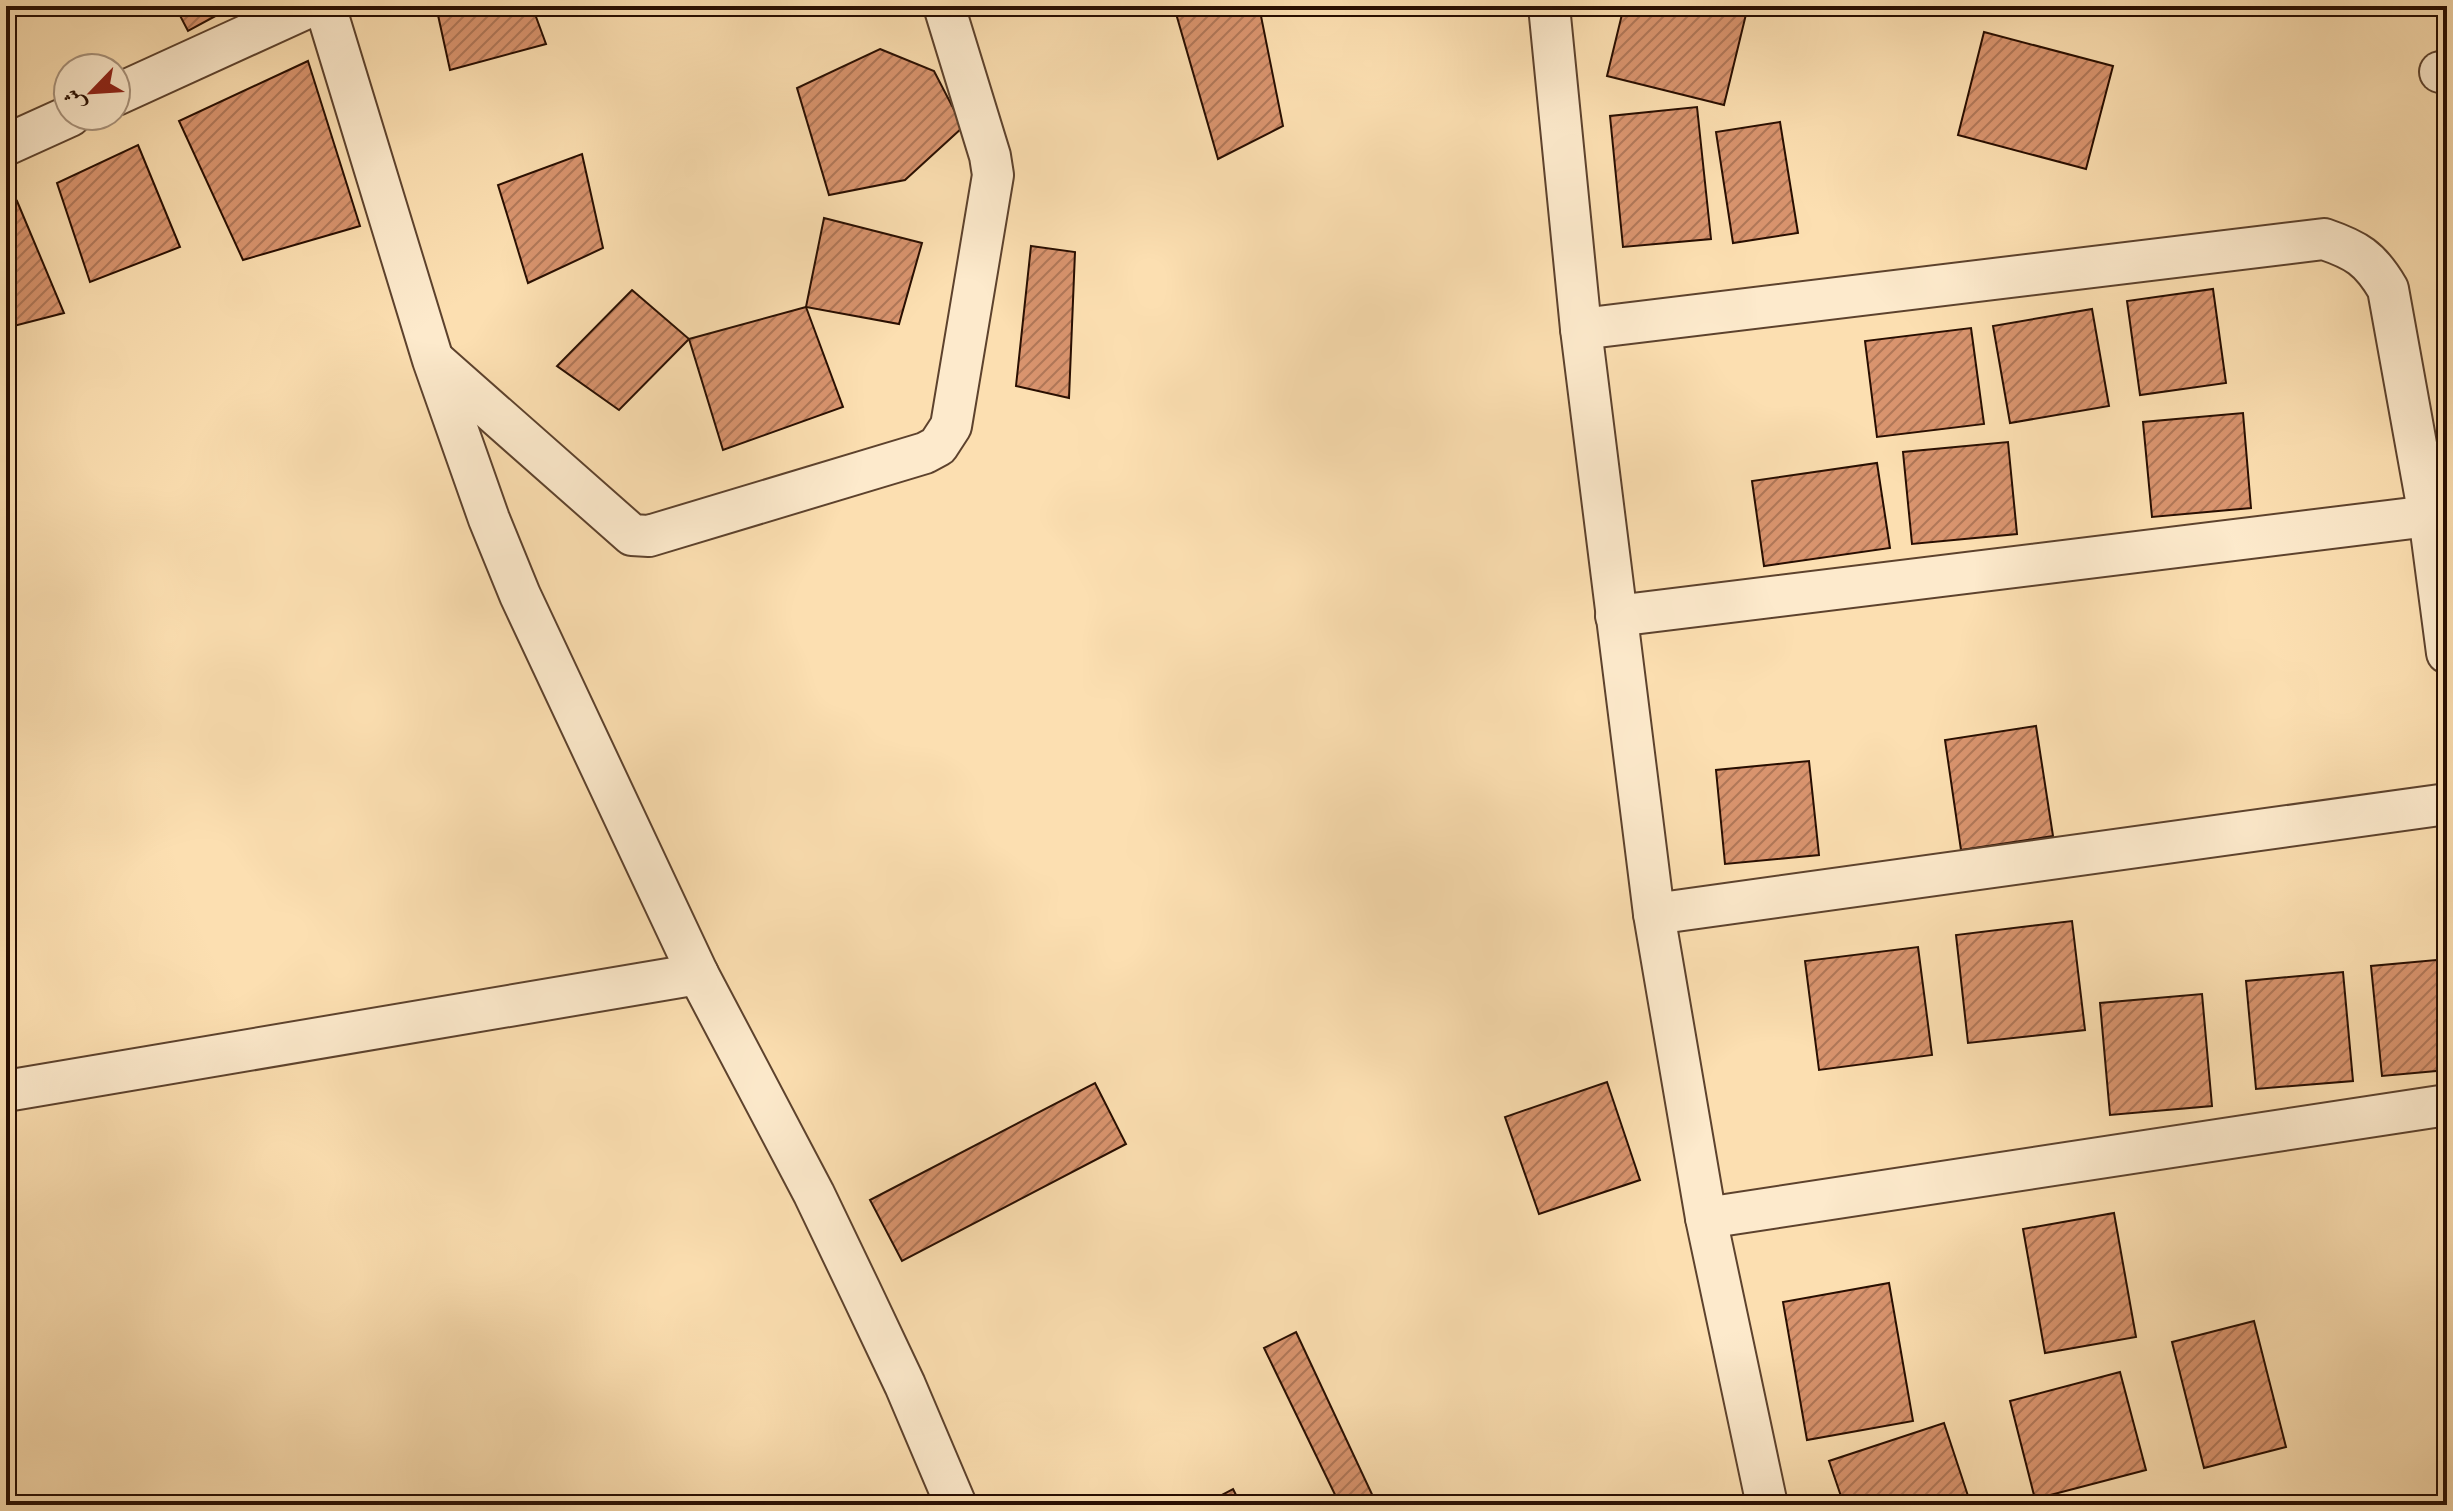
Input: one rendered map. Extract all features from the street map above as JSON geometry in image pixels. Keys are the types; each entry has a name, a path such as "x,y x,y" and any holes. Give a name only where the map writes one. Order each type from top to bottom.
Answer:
{"street":[{"path":"132,88 311,6"},
{"path":"325,6 433,360 489,519 520,595 698,974 854,1276 956,1505"},
{"path":"433,360 632,535 649,536 925,453 938,446 951,426 993,175 990,156 944,6"},
{"path":"1549,6 1581,329 1654,914 1706,1218 1767,1505"},
{"path":"6,145 52,124"},
{"path":"1581,329 2324,239 2352,249 2375,267 2388,289 2429,516 2447,653"},
{"path":"1616,616 2429,516"},
{"path":"1654,914 2447,804"},
{"path":"6,1091 698,974"},
{"path":"1706,1218 2447,1105"}],"building":[{"path":"175,6 234,6 188,31"},
{"path":"436,6 532,6 546,44 450,70"},
{"path":"1185,6 1259,6 1283,126 1218,159 1175,10"},
{"path":"1624,6 1748,6 1724,105 1607,76"},
{"path":"1984,32 2113,66 2086,169 1958,135"},
{"path":"880,49 934,71 963,127 905,180 829,195 797,88"},
{"path":"308,61 360,226 243,260 179,121"},
{"path":"1697,107 1711,239 1623,247 1610,116"},
{"path":"1780,122 1798,233 1733,243 1716,132"},
{"path":"138,145 180,247 90,282 57,183"},
{"path":"582,154 603,248 528,283 498,185"},
{"path":"17,201 64,313 6,328 6,208"},
{"path":"824,218 922,243 899,324 806,307"},
{"path":"1031,246 1075,252 1069,398 1016,386"},
{"path":"2213,289 2226,383 2140,395 2127,301"},
{"path":"632,290 689,339 619,410 557,366"},
{"path":"806,307 843,407 723,450 689,339"},
{"path":"2092,309 2109,406 2010,423 1993,326"},
{"path":"1971,328 1984,424 1877,437 1865,341"},
{"path":"2243,413 2251,508 2152,517 2143,422"},
{"path":"2008,442 2017,534 1912,544 1903,452"},
{"path":"1877,463 1890,548 1764,566 1752,481"},
{"path":"2036,726 2053,836 1961,850 1945,740"},
{"path":"1809,761 1819,855 1725,864 1716,770"},
{"path":"2072,921 2085,1030 1968,1043 1956,935"},
{"path":"1918,947 1932,1055 1819,1070 1805,961"},
{"path":"2447,959 2447,1070 2382,1076 2371,966"},
{"path":"2343,972 2353,1081 2256,1089 2246,981"},
{"path":"2202,994 2212,1106 2110,1115 2100,1003"},
{"path":"1607,1082 1640,1180 1539,1214 1505,1117"},
{"path":"1095,1083 1126,1144 902,1261 870,1200"},
{"path":"2114,1213 2136,1337 2045,1353 2023,1229"},
{"path":"1889,1283 1913,1421 1807,1440 1783,1302"},
{"path":"2254,1321 2286,1447 2204,1468 2172,1342"},
{"path":"1296,1332 1377,1505 1340,1505 1264,1348"},
{"path":"2120,1372 2146,1470 2035,1499 2010,1401"},
{"path":"1944,1423 1971,1505 1844,1505 1829,1461"},
{"path":"1233,1489 1241,1505 1203,1505"}]}
